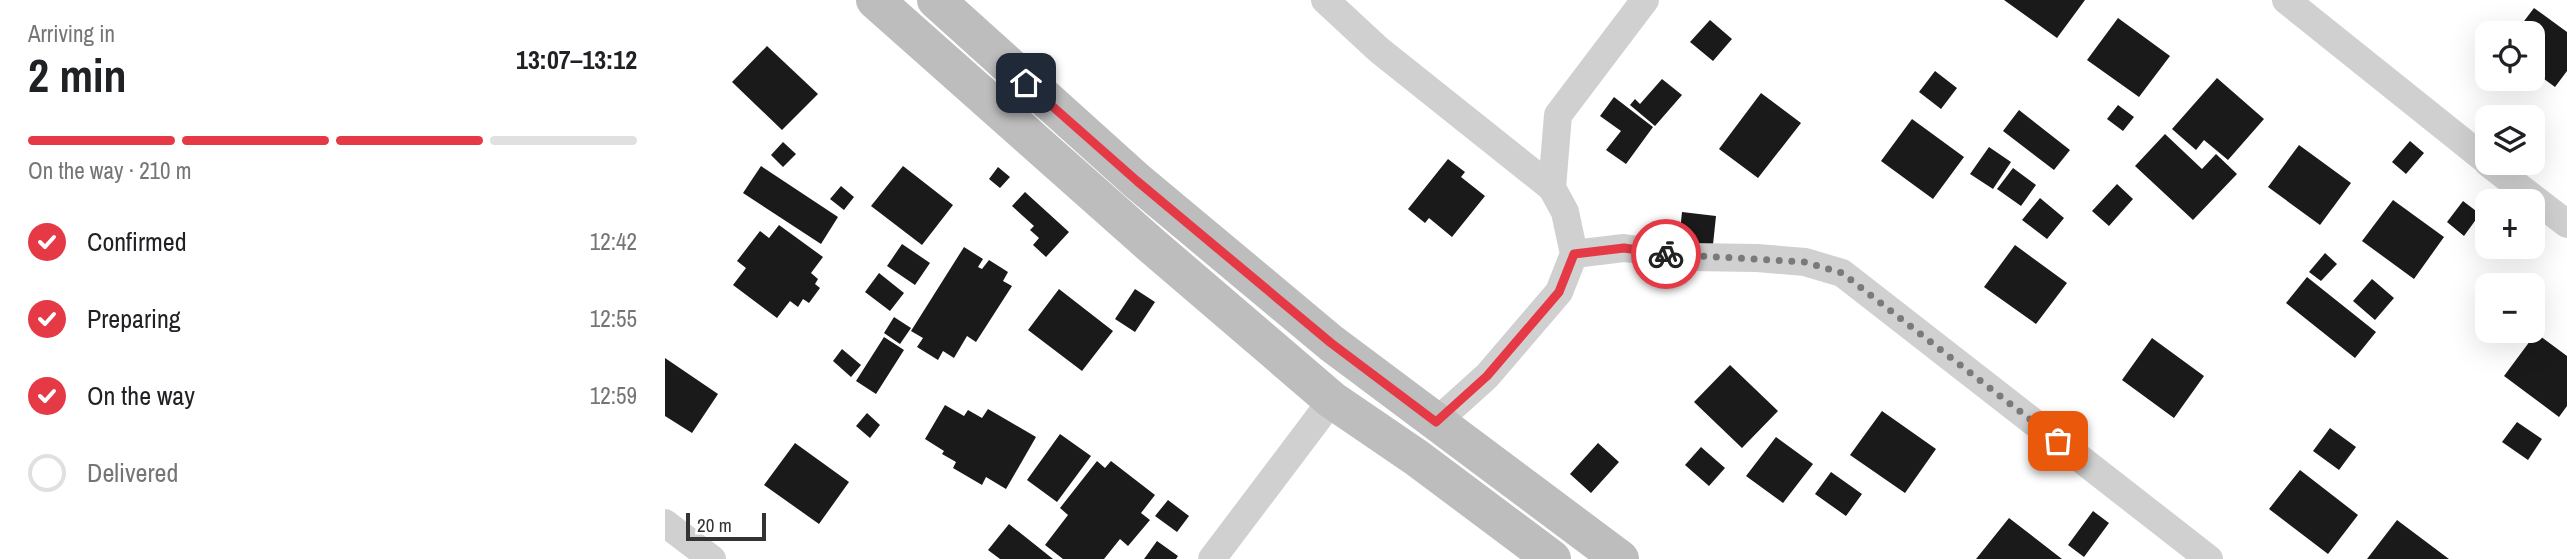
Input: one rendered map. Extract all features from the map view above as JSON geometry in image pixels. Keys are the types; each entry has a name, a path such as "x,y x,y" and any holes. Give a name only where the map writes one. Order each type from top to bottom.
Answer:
{"street":[{"path":"875,0 1150,244 1332,400 1417,458 1552,559"},
{"path":"936,0 1137,181 1331,343 1620,559"},
{"path":"1325,0 1379,50 1552,188 1565,212 1574,254 1559,292 1487,376 1436,422"},
{"path":"1552,188 1558,115 1645,0"},
{"path":"2286,0 2475,152"},
{"path":"2505,175 2567,224"},
{"path":"1574,254 1624,248 1691,257 1805,262 1842,273 2209,559"},
{"path":"1212,559 1332,400"},
{"path":"665,523 712,559"}],"building":[{"path":"2004,0 2085,0 2057,38"},
{"path":"2534,8 2567,32 2567,71 2555,87 2545,80 2545,21 2524,21"},
{"path":"2118,18 2170,56 2139,97 2087,60"},
{"path":"1710,20 1732,39 1713,61 1690,42"},
{"path":"767,46 818,94 782,130 732,82"},
{"path":"1935,71 1957,88 1941,109 1919,92"},
{"path":"2217,78 2264,119 2228,160 2204,140 2196,150 2172,129"},
{"path":"1662,79 1682,95 1655,126 1630,105 1635,99 1640,104"},
{"path":"1761,93 1801,123 1758,178 1719,149"},
{"path":"1614,97 1653,127 1626,164 1606,150 1621,131 1600,116"},
{"path":"2118,105 2134,117 2123,131 2107,119"},
{"path":"2019,110 2070,150 2054,170 2003,131"},
{"path":"1912,119 1964,157 1933,199 1881,161"},
{"path":"2165,134 2202,169 2216,154 2237,174 2193,220 2135,166"},
{"path":"2410,141 2424,153 2406,174 2392,162"},
{"path":"783,142 796,154 783,167 771,155"},
{"path":"2299,145 2351,183 2320,225 2268,187"},
{"path":"1989,147 2011,162 1993,189 1970,174"},
{"path":"1448,159 1465,172 1461,177 1485,196 1452,237 1429,218 1425,223 1408,209"},
{"path":"761,166 838,217 821,244 743,193"},
{"path":"903,166 953,205 922,245 871,206"},
{"path":"998,167 1010,177 1000,188 989,179"},
{"path":"2013,168 2036,185 2021,206 1997,189"},
{"path":"2117,184 2133,199 2109,226 2092,211"},
{"path":"841,186 854,197 844,210 830,199"},
{"path":"1025,192 1069,232 1046,257 1033,245 1039,238 1030,230 1034,226 1012,206"},
{"path":"2040,198 2064,218 2047,239 2022,220"},
{"path":"2393,200 2444,237 2414,279 2362,241"},
{"path":"2463,201 2475,210 2475,221 2464,236 2447,222"},
{"path":"1682,212 1716,216 1712,254 1678,250"},
{"path":"779,225 823,257 811,273 818,279 815,284 820,288 809,303 803,299 798,307 790,301 777,318 733,285 746,268 737,261 760,231 769,238"},
{"path":"902,244 930,263 915,285 887,266"},
{"path":"2015,245 2067,283 2036,324 1984,287"},
{"path":"964,247 983,259 978,267 982,269 989,260 1008,272 1003,281 1012,286 976,342 967,336 954,358 943,351 938,360 917,347 923,338 911,331"},
{"path":"2325,253 2337,264 2321,281 2309,272"},
{"path":"879,273 904,293 890,311 865,292"},
{"path":"2307,277 2376,332 2355,358 2286,303"},
{"path":"2372,279 2394,298 2375,320 2353,301"},
{"path":"1059,289 1113,331 1082,371 1028,330"},
{"path":"1135,289 1155,302 1135,332 1115,319"},
{"path":"894,317 911,328 900,344 884,333"},
{"path":"884,337 904,350 876,394 856,381"},
{"path":"2152,338 2204,376 2174,418 2122,380"},
{"path":"2545,340 2567,356 2567,406 2559,417 2504,376 2529,343 2545,343"},
{"path":"842,349 861,365 851,377 833,361"},
{"path":"665,358 718,394 692,433 665,416"},
{"path":"1730,365 1778,411 1742,448 1694,402"},
{"path":"945,405 964,416 968,410 982,418 988,409 1036,437 1006,489 986,477 982,485 953,468 956,462 925,439"},
{"path":"1882,411 1936,449 1905,493 1850,455"},
{"path":"867,413 880,425 870,438 856,426"},
{"path":"2517,422 2542,439 2528,460 2502,442"},
{"path":"2330,428 2356,447 2339,470 2313,451"},
{"path":"1060,434 1091,456 1057,502 1027,480"},
{"path":"1776,437 1813,464 1783,503 1746,476"},
{"path":"795,443 849,482 819,524 764,485"},
{"path":"1598,443 1619,462 1591,493 1570,474"},
{"path":"1701,447 1725,468 1709,486 1685,465"},
{"path":"1097,461 1105,468 1111,461 1155,495 1141,513 1150,520 1128,546 1120,539 1104,559 1063,559 1045,545 1068,515 1060,508"},
{"path":"2300,470 2358,515 2328,554 2269,509"},
{"path":"1831,472 1862,494 1846,516 1815,494"},
{"path":"1168,500 1189,516 1177,532 1155,516"},
{"path":"2093,511 2109,523 2084,557 2068,545"},
{"path":"2009,518 2062,559 1976,559"},
{"path":"2397,520 2449,559 2367,559"},
{"path":"1009,524 1053,559 1000,559 988,550"},
{"path":"1157,541 1178,556 1176,559 1144,559"}],"way so far":[{"path":"1666,254 1805,262 1842,273 2058,441"}],"route":[{"path":"1026,83 1137,181 1331,343 1436,422 1487,376 1559,292 1574,254 1624,248 1666,254"}]}
